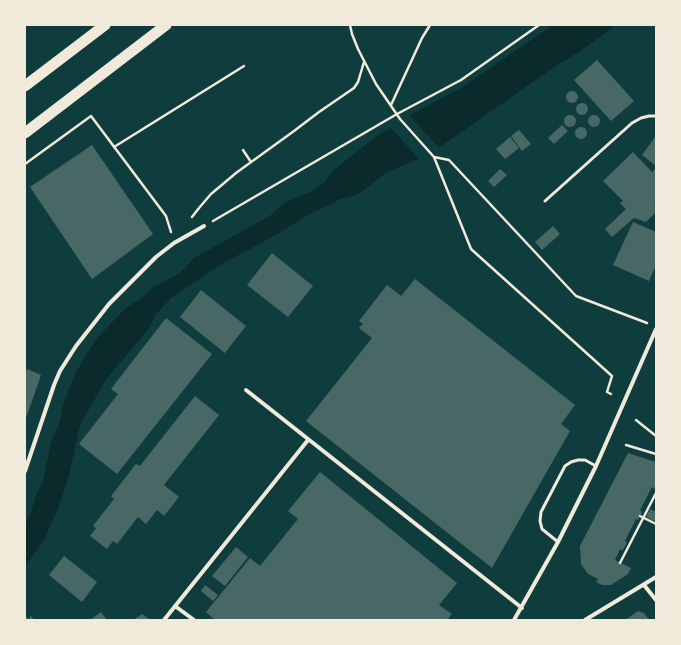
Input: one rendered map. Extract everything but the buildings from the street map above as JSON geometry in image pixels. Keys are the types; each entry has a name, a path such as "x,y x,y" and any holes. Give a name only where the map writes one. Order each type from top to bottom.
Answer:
{"highway":[{"path":"25,86 105,25"},
{"path":"25,133 166,25"}],"street":[{"path":"25,471 60,371 91,325 124,288 156,257 174,243 204,226"},
{"path":"514,620 558,542 596,466 656,329"},
{"path":"246,390 522,608"},
{"path":"164,620 308,440"},
{"path":"585,620 656,577"},
{"path":"644,585 656,600"},
{"path":"175,606 194,620"}],"lane":[{"path":"545,201 632,123 644,117 656,116"},
{"path":"558,542 542,529 540,521 541,512 565,466 570,462 578,460 585,460 596,466"}],"path":[{"path":"350,25 352,34 376,84 400,119 434,157 471,249 612,376 607,392 611,394"},
{"path":"391,105 422,38 430,25"},
{"path":"204,226 397,114 461,80 539,25"},
{"path":"191,219 211,194 236,173 319,112 352,90 357,85 364,61"},
{"path":"114,147 244,66"},
{"path":"25,164 91,116 166,216 174,243"},
{"path":"243,150 250,162"},
{"path":"434,157 449,160 576,296 650,324"},
{"path":"636,420 656,436"},
{"path":"626,445 656,454"},
{"path":"620,563 626,547 656,493"},
{"path":"642,517 656,524"}],"water":[{"path":"553,25 616,25 430,154 387,172 357,195 341,199 310,214 267,240 225,262 171,298 156,314 149,328 105,381 80,425 68,479 59,506 45,538 25,567 25,524 43,481 51,443 60,421 64,402 72,381 84,358 98,337 126,308 142,298 155,286 177,275 194,258 271,215 284,203 312,191 324,183 334,170 377,136 412,114 461,88"}],"pier":[{"path":"408,114 440,149 431,156 420,160 389,126"}]}
